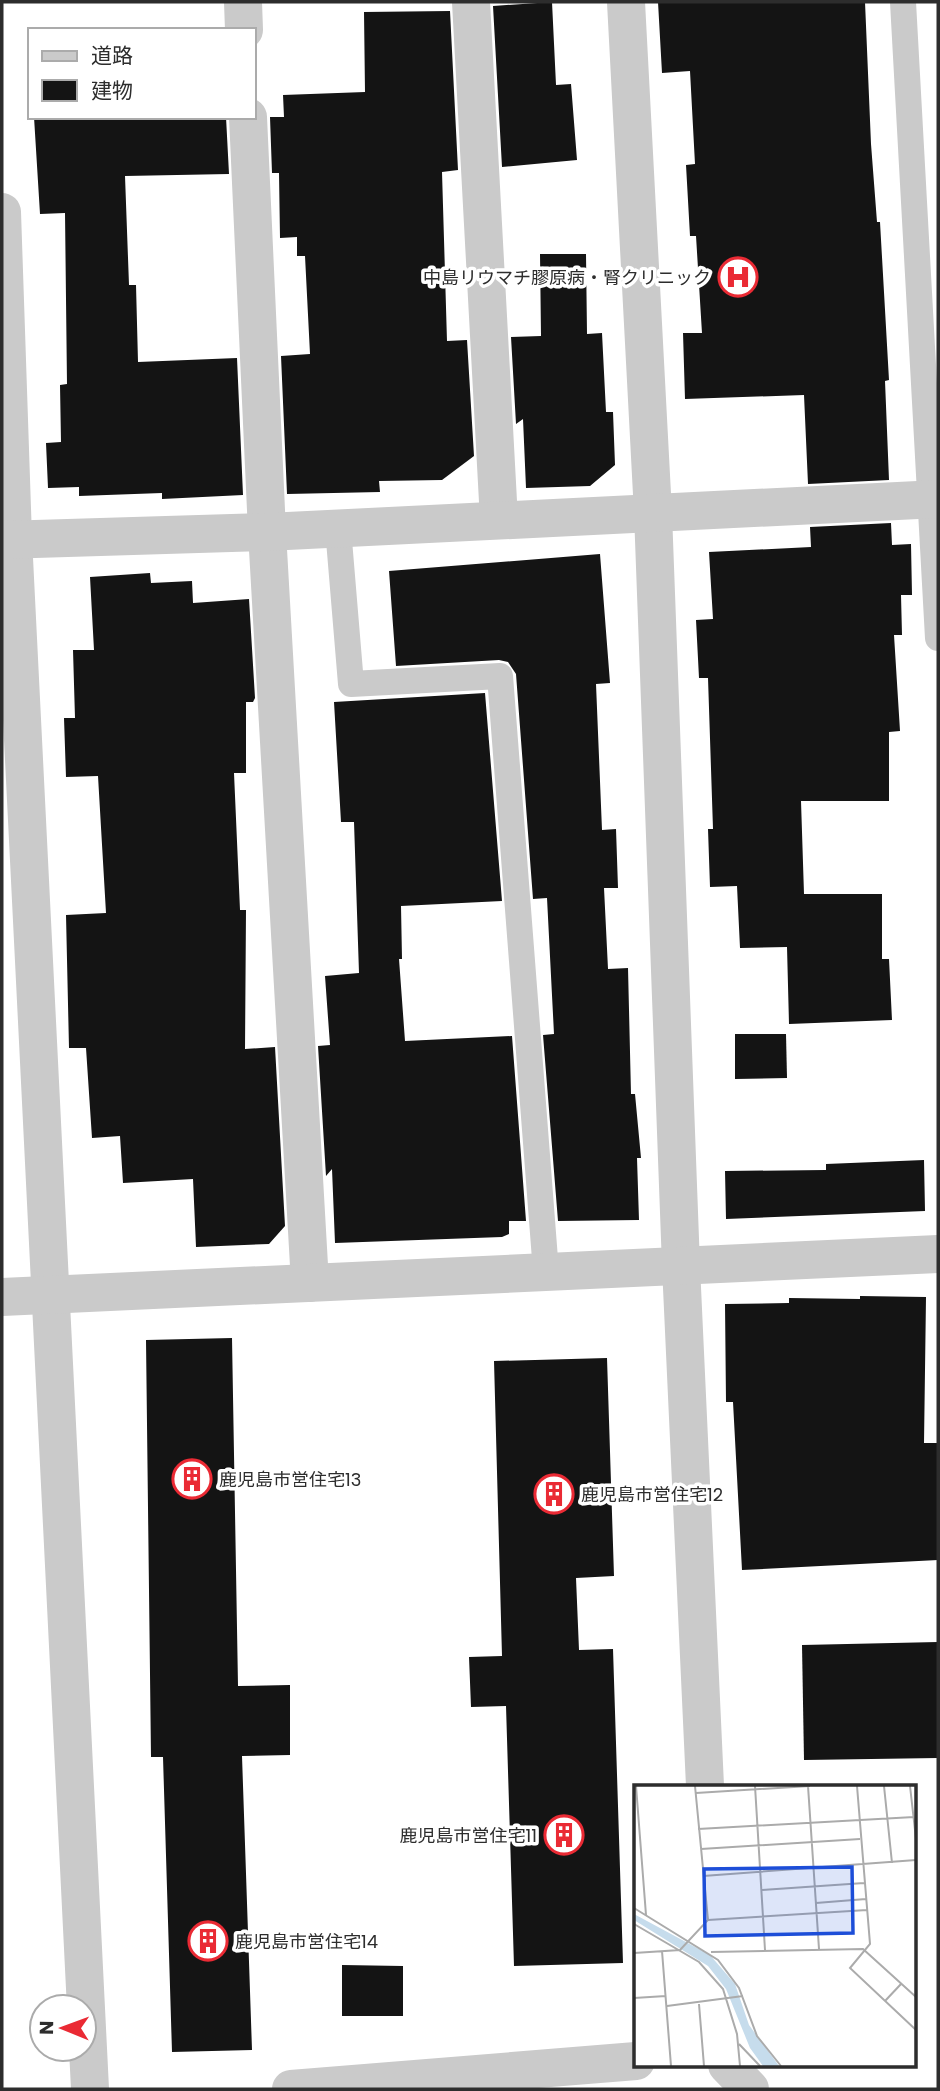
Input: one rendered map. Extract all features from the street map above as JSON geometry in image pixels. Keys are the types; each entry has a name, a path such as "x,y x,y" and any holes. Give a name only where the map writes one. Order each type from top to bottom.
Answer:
{"street":[{"path":"243,2 244,28"},
{"path":"471,2 499,520"},
{"path":"625,2 653,513 681,1266 705,1785"},
{"path":"248,119 267,531 310,1283"},
{"path":"2,212 8,539 52,1294 90,2089"},
{"path":"8,539 338,528 935,499"},
{"path":"2,1297 938,1254"},
{"path":"291,2089 634,2061"},
{"path":"728,2066 750,2089"}],"lane":[{"path":"903,2 935,499 938,638"},
{"path":"338,528 351,684 500,677 546,1272"}],"building":[{"path":"552,2 556,85 571,84 577,160 502,167 493,6"},
{"path":"658,2 865,2 871,144 877,222 880,222 889,380 885,381 889,480 808,484 804,395 685,399 683,333 702,333 696,236 690,236 686,165 695,164 690,71 662,73"},
{"path":"450,11 458,170 442,172 447,341 467,340 474,456 442,480 379,481 380,492 287,494 281,356 310,354 305,256 297,256 297,237 280,238 279,173 272,173 270,117 284,117 283,95 365,92 364,12"},
{"path":"34,119 226,119 229,174 125,176 129,285 136,285 138,362 237,358 243,495 162,499 162,493 79,496 79,487 48,488 46,443 61,442 60,385 67,384 65,213 40,214"},
{"path":"540,254 586,254 587,334 602,333 606,412 613,412 615,465 590,486 526,488 523,419 516,424 511,337 541,336"},
{"path":"891,523 892,545 911,544 912,595 901,595 902,635 894,635 900,731 889,732 889,801 801,801 804,894 882,894 882,959 889,959 892,1020 789,1024 787,947 740,948 737,886 710,887 708,829 713,829 708,678 699,678 696,620 713,619 709,552 811,547 810,527"},
{"path":"600,554 610,683 596,684 602,830 616,829 618,888 604,888 608,969 628,968 631,1094 635,1094 641,1158 637,1158 639,1220 558,1221 543,1035 554,1034 547,898 533,899 516,674 508,662 499,660 396,666 389,571"},
{"path":"150,573 151,583 192,581 193,603 249,599 255,698 253,702 246,702 246,773 234,773 240,910 246,910 245,1049 275,1047 285,1226 269,1244 196,1247 193,1179 123,1183 120,1136 92,1138 86,1048 69,1048 66,915 106,913 98,776 66,777 64,718 75,718 73,650 94,650 90,577"},
{"path":"485,693 502,901 401,906 402,959 399,959 405,1041 512,1036 526,1221 509,1221 509,1234 502,1237 335,1243 332,1169 326,1176 318,1046 330,1045 325,976 359,973 354,822 341,822 334,702"},
{"path":"735,1034 786,1034 787,1078 735,1079"},
{"path":"924,1160 925,1211 726,1219 725,1171 826,1170 826,1164"},
{"path":"860,1296 926,1297 924,1443 938,1443 938,1560 742,1570 733,1402 726,1402 725,1304 789,1303 789,1298 860,1299"},
{"path":"232,1338 238,1686 290,1685 290,1755 242,1756 252,2050 172,2052 163,1757 151,1757 146,1340"},
{"path":"607,1358 614,1576 576,1578 579,1650 613,1649 623,1963 514,1966 506,1706 471,1707 469,1657 502,1656 494,1361"},
{"path":"938,1642 938,1758 804,1760 802,1645"},
{"path":"342,1965 403,1966 403,2016 342,2016"}],"place":[{"name":"中島リウマチ膠原病・腎クリニック","path":"738,277"},
{"name":"鹿児島市営住宅13","path":"192,1479"},
{"name":"鹿児島市営住宅12","path":"554,1494"},
{"name":"鹿児島市営住宅11","path":"564,1835"},
{"name":"鹿児島市営住宅14","path":"208,1941"}]}
